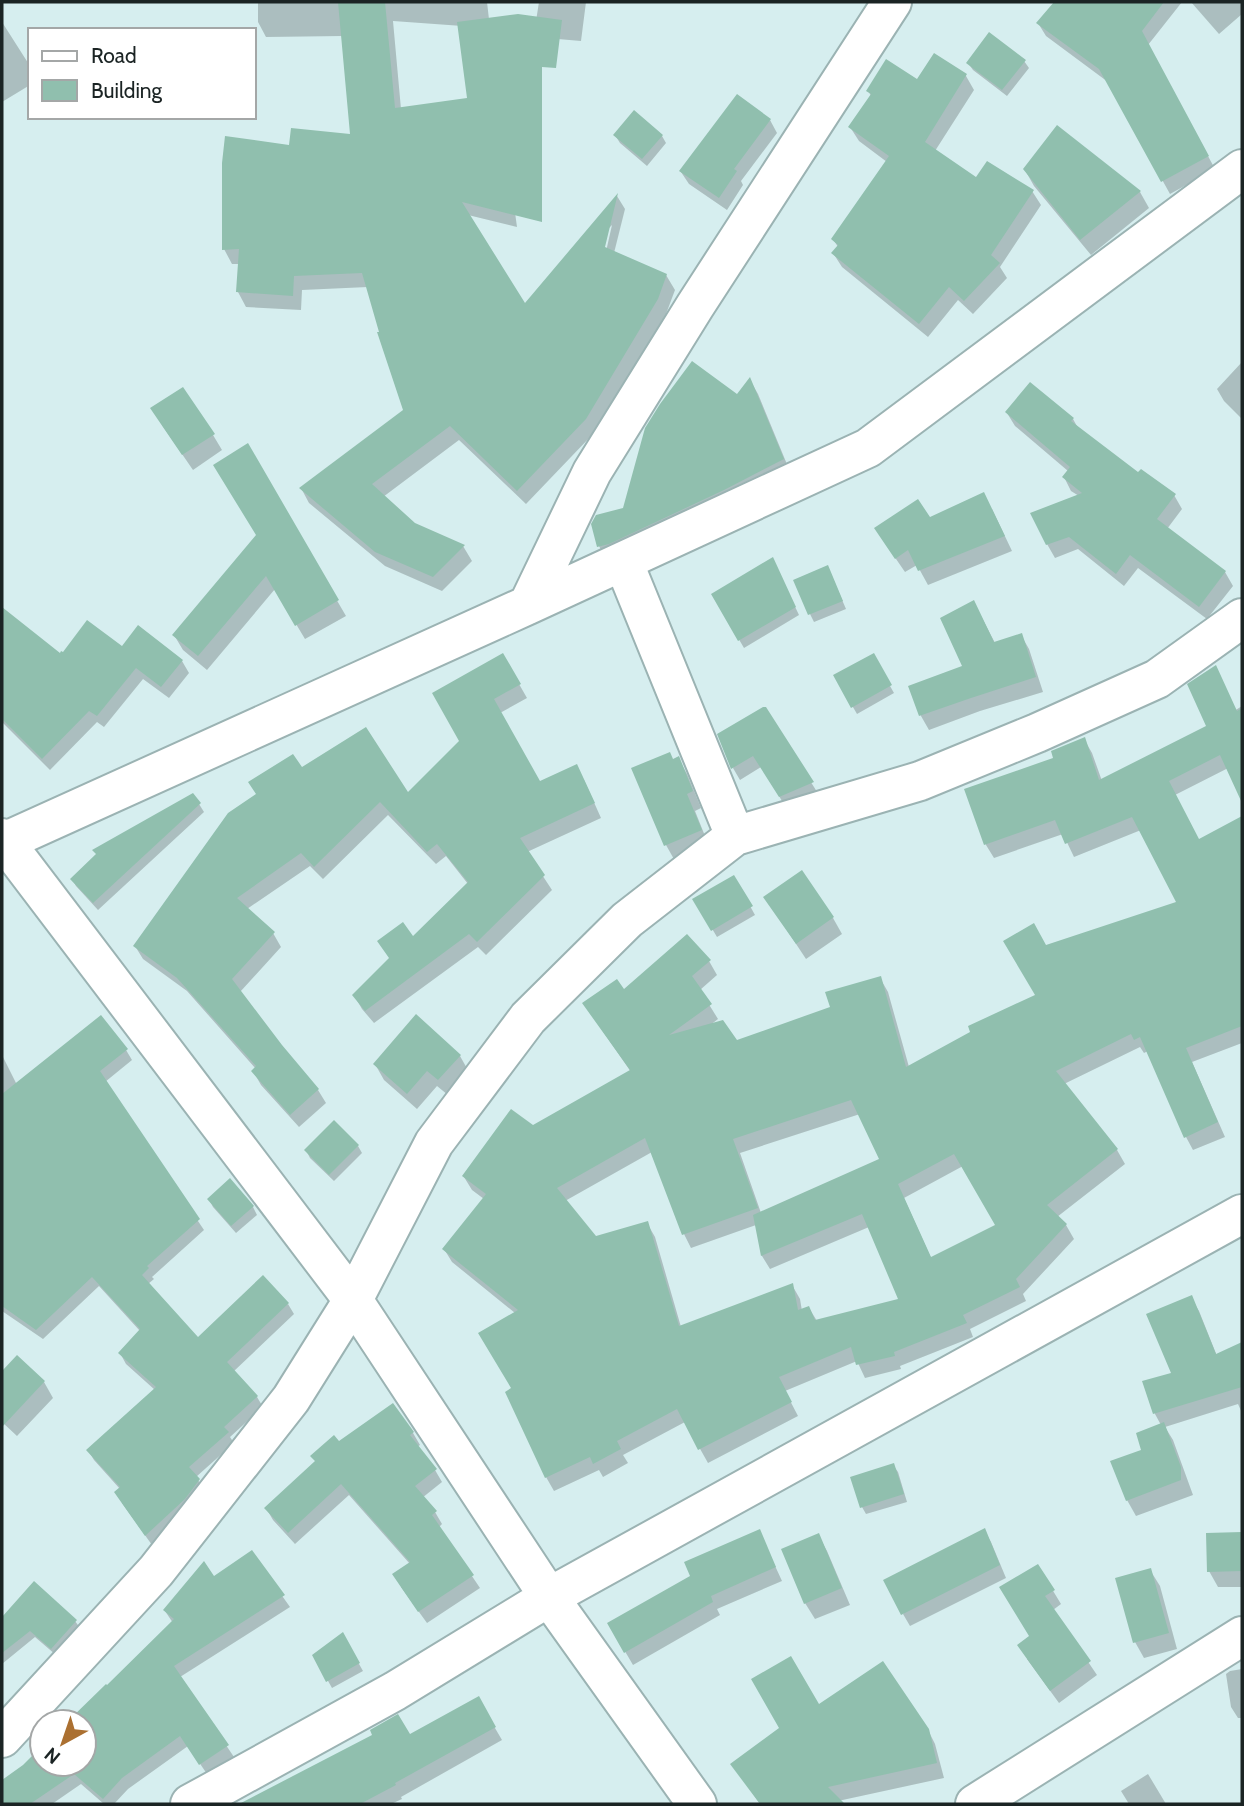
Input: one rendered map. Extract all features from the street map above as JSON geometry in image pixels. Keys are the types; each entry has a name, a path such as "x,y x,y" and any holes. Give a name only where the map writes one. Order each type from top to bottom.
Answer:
{"street":[{"path":"528,605 592,472 695,306 892,2"},
{"path":"697,1804 549,1597 354,1300 3,841 528,605 868,448 1242,169"},
{"path":"623,561 734,836"},
{"path":"2,1738 164,1561 290,1399 354,1300 434,1143 528,1018 627,920 734,836 920,781 1037,733 1157,679 1242,618"},
{"path":"190,1804 395,1690 549,1597 1242,1214"},
{"path":"975,1804 1242,1636"}],"building":[{"path":"338,2 385,2 395,108 467,98 457,22 518,14 562,20 556,68 542,67 542,222 462,202 525,303 618,193 605,247 667,274 658,299 586,419 517,491 450,426 372,484 415,523 465,545 433,577 375,552 299,488 403,410 377,332 362,273 294,276 293,296 236,292 239,249 222,250 222,163 225,136 289,145 291,128 350,134"},
{"path":"1054,2 1164,2 1142,31 1209,156 1161,182 1099,69 1036,23"},
{"path":"989,32 1026,60 1002,90 966,63"},
{"path":"934,53 967,74 925,142 976,177 987,161 1034,190 991,255 1000,263 964,301 949,287 919,324 831,253 838,245 831,239 889,156 848,127 871,94 866,91 886,59 917,79"},
{"path":"737,94 771,119 734,169 737,171 719,198 679,171"},
{"path":"634,110 663,135 642,159 613,135"},
{"path":"1057,125 1141,191 1080,240 1023,169"},
{"path":"692,361 737,394 750,377 784,459 724,490 609,544 597,547 591,524 596,515 623,508 645,428"},
{"path":"1030,382 1074,418 1071,421 1138,472 1141,469 1176,494 1157,519 1226,571 1199,607 1130,555 1116,574 1069,537 1046,545 1030,513 1082,493 1062,477 1070,467 1005,412"},
{"path":"183,387 215,434 182,455 150,408"},
{"path":"248,443 339,600 295,626 266,576 198,656 172,635 256,535 213,465"},
{"path":"984,492 1005,536 918,571 908,550 895,559 874,528 918,499 930,517"},
{"path":"773,557 796,607 738,641 711,594"},
{"path":"828,565 843,601 808,615 793,580"},
{"path":"974,600 994,642 1022,633 1036,677 919,716 908,686 962,666 940,618"},
{"path":"2,607 60,653 87,620 122,646 138,625 183,660 161,687 136,668 97,716 89,711 42,759 2,719"},
{"path":"503,653 521,684 494,699 540,781 577,764 595,803 520,838 545,875 477,942 469,934 365,1011 352,995 389,958 377,941 403,922 413,936 468,882 437,844 427,852 380,802 314,867 301,853 237,898 275,932 232,979 319,1089 290,1115 251,1071 256,1066 177,978 133,946 228,813 256,794 248,782 293,754 302,767 366,727 408,792 459,741 432,693"},
{"path":"874,653 892,685 851,708 833,675"},
{"path":"1216,665 1237,711 1242,708 1242,803 1220,755 1169,781 1199,839 1242,816 1242,1026 1186,1048 1218,1122 1184,1138 1140,1037 1134,1040 1131,1034 1056,1071 1118,1149 1047,1205 1067,1224 1016,1279 1020,1287 963,1315 967,1323 894,1352 895,1356 856,1365 851,1347 779,1377 792,1402 698,1450 677,1409 617,1441 621,1449 593,1464 590,1457 545,1478 505,1392 511,1388 478,1333 518,1310 442,1249 486,1194 462,1176 511,1109 533,1125 630,1070 582,1003 617,979 624,989 687,934 711,960 692,976 712,1004 669,1035 723,1020 737,1040 830,1007 825,992 881,976 906,1067 970,1032 968,1026 1035,995 1003,941 1034,923 1046,945 1176,902 1132,817 1065,844 1055,820 984,845 964,789 1053,758 1051,751 1085,737 1099,780 1206,726 1187,684","holes":["851,1100 879,1159 753,1215 761,1256 862,1214 898,1299 815,1320 809,1306 798,1310 793,1283 679,1326 648,1221 596,1236 557,1188 645,1138 682,1235 758,1208 733,1139","954,1154 995,1225 931,1257 898,1184"]},
{"path":"766,707 814,782 779,797 753,756 731,769 717,734"},
{"path":"670,752 673,759 679,756 693,791 687,794 702,830 664,846 631,768"},
{"path":"193,793 201,803 93,903 70,879 96,854 92,850"},
{"path":"802,870 834,917 796,944 763,897"},
{"path":"734,875 753,906 711,931 692,899"},
{"path":"416,1014 461,1055 438,1080 427,1071 407,1094 373,1064"},
{"path":"101,1015 128,1049 100,1071 200,1219 147,1266 149,1268 142,1275 198,1337 263,1275 289,1303 227,1362 258,1396 224,1427 229,1432 189,1467 200,1479 185,1499 145,1536 114,1492 120,1487 86,1450 156,1387 118,1353 140,1329 92,1277 36,1330 2,1306 2,1094"},
{"path":"334,1120 359,1145 329,1175 304,1150"},
{"path":"230,1178 254,1206 231,1226 207,1199"},
{"path":"1192,1295 1216,1354 1242,1342 1242,1387 1153,1414 1142,1381 1171,1373 1146,1314"},
{"path":"17,1355 45,1381 2,1427 2,1371"},
{"path":"393,1403 414,1432 410,1435 437,1469 415,1486 437,1511 432,1515 474,1575 418,1612 392,1574 410,1562 341,1484 288,1533 264,1508 315,1461 310,1456 334,1435 339,1441"},
{"path":"1164,1422 1181,1467 1181,1480 1126,1501 1110,1461 1141,1450 1136,1433"},
{"path":"894,1463 904,1494 860,1508 850,1477"},
{"path":"985,1528 1000,1565 901,1615 883,1580"},
{"path":"760,1529 776,1567 711,1596 713,1602 624,1653 607,1623 690,1576 684,1562"},
{"path":"1242,1532 1242,1571 1207,1572 1206,1533"},
{"path":"819,1533 842,1588 804,1604 781,1549"},
{"path":"252,1550 285,1595 174,1666 229,1745 199,1765 180,1736 122,1778 103,1799 79,1778 98,1778 98,1708 81,1708 174,1619 163,1610 204,1561 214,1576"},
{"path":"1038,1564 1055,1590 1045,1596 1091,1661 1050,1691 1017,1645 1029,1636 999,1587"},
{"path":"1151,1568 1169,1633 1133,1643 1115,1578"},
{"path":"34,1581 77,1620 51,1649 30,1631 2,1653 2,1617"},
{"path":"343,1632 360,1663 326,1682 312,1655"},
{"path":"791,1656 819,1704 883,1661 929,1729 937,1763 828,1787 845,1804 760,1804 730,1764 779,1728 751,1679"},
{"path":"479,1696 496,1727 360,1804 239,1804 372,1735 370,1730 398,1714 410,1734"},
{"path":"28,1760 28,1778 68,1778 30,1804 2,1804 2,1780"}]}
